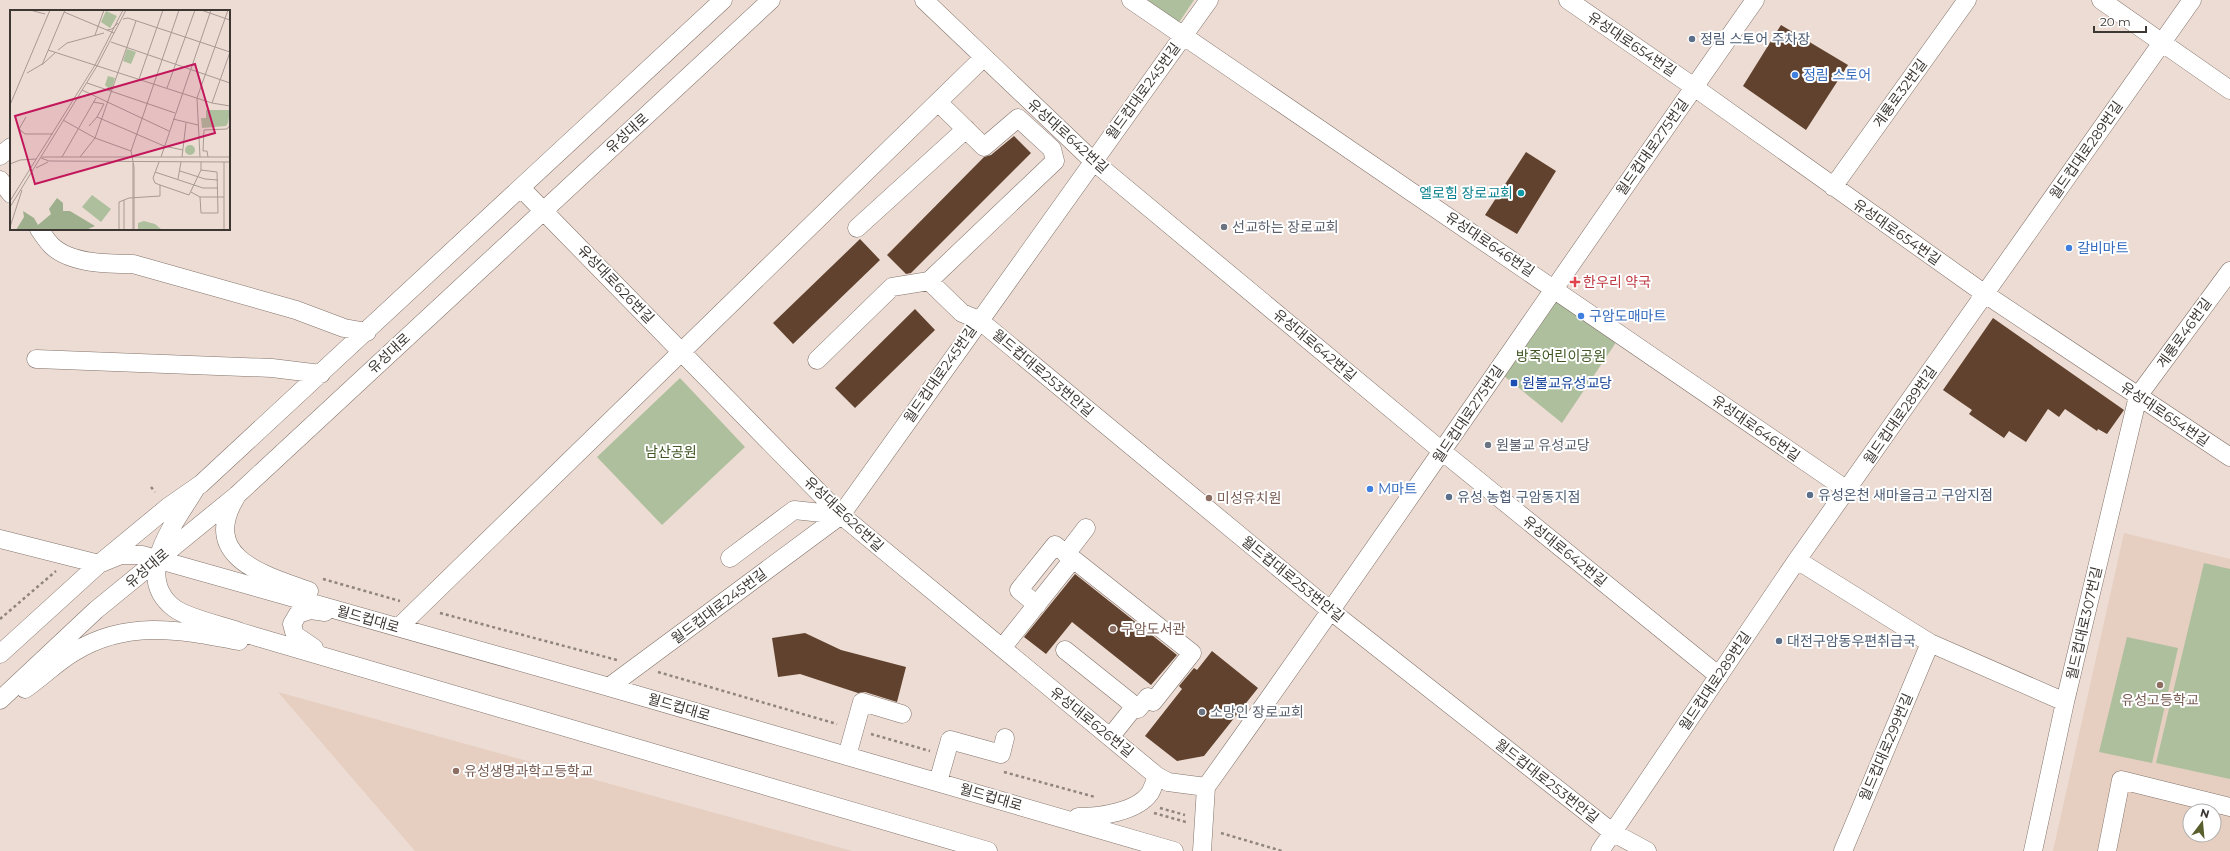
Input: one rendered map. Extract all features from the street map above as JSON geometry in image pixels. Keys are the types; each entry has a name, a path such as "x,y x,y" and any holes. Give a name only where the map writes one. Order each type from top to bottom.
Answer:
{"street":[{"path":"0,654 99,564 168,507 196,488 367,332 723,0"},
{"name":"유성대로","path":"0,700 96,610 237,495 542,210 771,0"},
{"name":"유성대로642번길","path":"924,0 983,58 1093,161 1443,452 1719,676"},
{"name":"유성대로646번길","path":"1131,0 1554,288 1846,490"},
{"name":"월드컵대로245번길","path":"609,687 841,515 1209,0"},
{"name":"유성대로654번길","path":"1568,0 1694,87 1985,294 2230,457"},
{"name":"월드컵대로275번길","path":"1206,787 1443,452 1554,288 1755,0"},
{"name":"계룡로32번길","path":"1833,187 1967,0"},
{"path":"2101,0 2230,90"},
{"name":"월드컵대로289번길","path":"1600,851 1797,560 2192,0"},
{"path":"399,627 983,58"},
{"path":"817,360 892,287 929,281 1054,161 1052,149 1018,118 984,147 939,102"},
{"path":"857,228 966,129"},
{"path":"0,156 10,148"},
{"path":"0,180 10,193"},
{"name":"유성대로626번길","path":"521,188 841,515 1111,736 1157,776 1168,782 1206,787"},
{"path":"40,230 53,247 80,260 105,264 133,264 296,310 344,328 367,332"},
{"name":"계룡로46번길","path":"2138,396 2230,270"},
{"name":"월드컵대로253번안길","path":"929,281 962,313 979,320 1331,612 1612,832"},
{"path":"36,359 272,368 321,374"},
{"name":"월드컵대로307번길","path":"2033,851 2065,702 2138,396"},
{"path":"196,488 164,540 157,560 159,589 164,598 174,609 240,632 988,851"},
{"path":"237,495 230,506 225,531 233,554 256,570 324,596 366,618"},
{"path":"730,558 794,510 841,515"},
{"path":"1002,648 1037,605 1070,556 1086,528"},
{"path":"0,540 99,564"},
{"name":"월드컵대로","path":"99,564 121,555 142,555 609,687 1174,851"},
{"path":"1065,650 1138,709 1148,697 1153,702 1192,653 1070,556"},
{"path":"1797,560 1930,643 2065,702"},
{"path":"338,660 307,644 294,635 292,624 298,614 311,610 366,618"},
{"path":"0,703 46,675 72,652 102,637 120,632 152,629 192,633 338,660"},
{"name":"월드컵대로299번길","path":"1843,851 1930,643"},
{"path":"847,756 862,702 902,714"},
{"path":"1111,736 1135,706"},
{"path":"938,782 950,740 1001,754 1005,738"},
{"path":"1060,817 1099,817 1131,807 1150,793 1157,776"},
{"path":"2107,851 2121,780 2230,807"},
{"path":"1202,851 1206,787"},
{"path":"1612,832 1647,851"}],"path":[{"path":"151,487 155,492"},
{"path":"0,619 56,570"},
{"path":"316,577 405,602"},
{"path":"441,613 622,662"},
{"path":"670,676 817,718"},
{"path":"890,739 931,751"},
{"path":"1002,771 1100,799"},
{"path":"1158,808 1185,816"},
{"path":"1151,812 1184,822"},
{"path":"1228,836 1282,851"}],"shaded area":[{"name":"유성고등학교","path":"2124,533 2230,559 2230,851 2053,851"},
{"name":"유성생명과학고등학교","path":"278,692 852,851 415,851"}],"green space":[{"path":"1145,0 1194,0 1178,24"},
{"name":"방죽어린이공원","path":"1551,298 1617,341 1562,423 1504,376"},
{"name":"남산공원","path":"680,378 745,447 662,525 597,457"},
{"path":"2204,563 2230,569 2230,779 2156,763"},
{"path":"2127,637 2178,648 2152,763 2099,752"}],"building":[{"name":"정림 스토어","path":"1781,25 1848,65 1806,130 1743,86"},
{"path":"1014,136 1031,153 911,273 906,274 887,255 984,157 991,155"},
{"name":"엘로힘 장로교회","path":"1526,152 1556,171 1517,234 1485,215"},
{"path":"860,239 880,260 793,344 773,323"},
{"path":"915,309 935,330 855,408 835,388"},
{"path":"1993,318 2124,410 2107,434 2098,429 2097,431 2065,409 2059,417 2048,409 2026,442 2009,431 2004,438 1969,414 1972,410 1943,390"},
{"name":"구암도서관","path":"1075,574 1177,655 1151,685 1072,622 1046,654 1024,637"},
{"path":"805,633 841,650 906,667 897,702 865,692 858,693 800,674 778,677 772,638"},
{"name":"소망인 장로교회","path":"1212,651 1258,688 1204,756 1177,761 1145,736 1182,689 1179,686 1194,668 1197,670"}],"place":[{"name":"정림 스토어 주차장","path":"1692,39"},
{"name":"정림 스토어","path":"1795,75"},
{"name":"엘로힘 장로교회","path":"1521,193"},
{"name":"선교하는 장로교회","path":"1224,227"},
{"name":"갈비마트","path":"2069,248"},
{"name":"한우리 약국","path":"1575,282"},
{"name":"구암도매마트","path":"1581,316"},
{"name":"원불교유성교당","path":"1514,383"},
{"name":"원불교 유성교당","path":"1488,445"},
{"name":"M마트","path":"1370,489"},
{"name":"유성온천 새마을금고 구암지점","path":"1810,495"},
{"name":"유성 농협 구암동지점","path":"1449,497"},
{"name":"미성유치원","path":"1209,498"},
{"name":"구암도서관","path":"1113,629"},
{"name":"대전구암동우편취급국","path":"1779,641"},
{"name":"유성고등학교","path":"2160,685"},
{"name":"소망인 장로교회","path":"1202,712"},
{"name":"유성생명과학고등학교","path":"456,771"}]}
